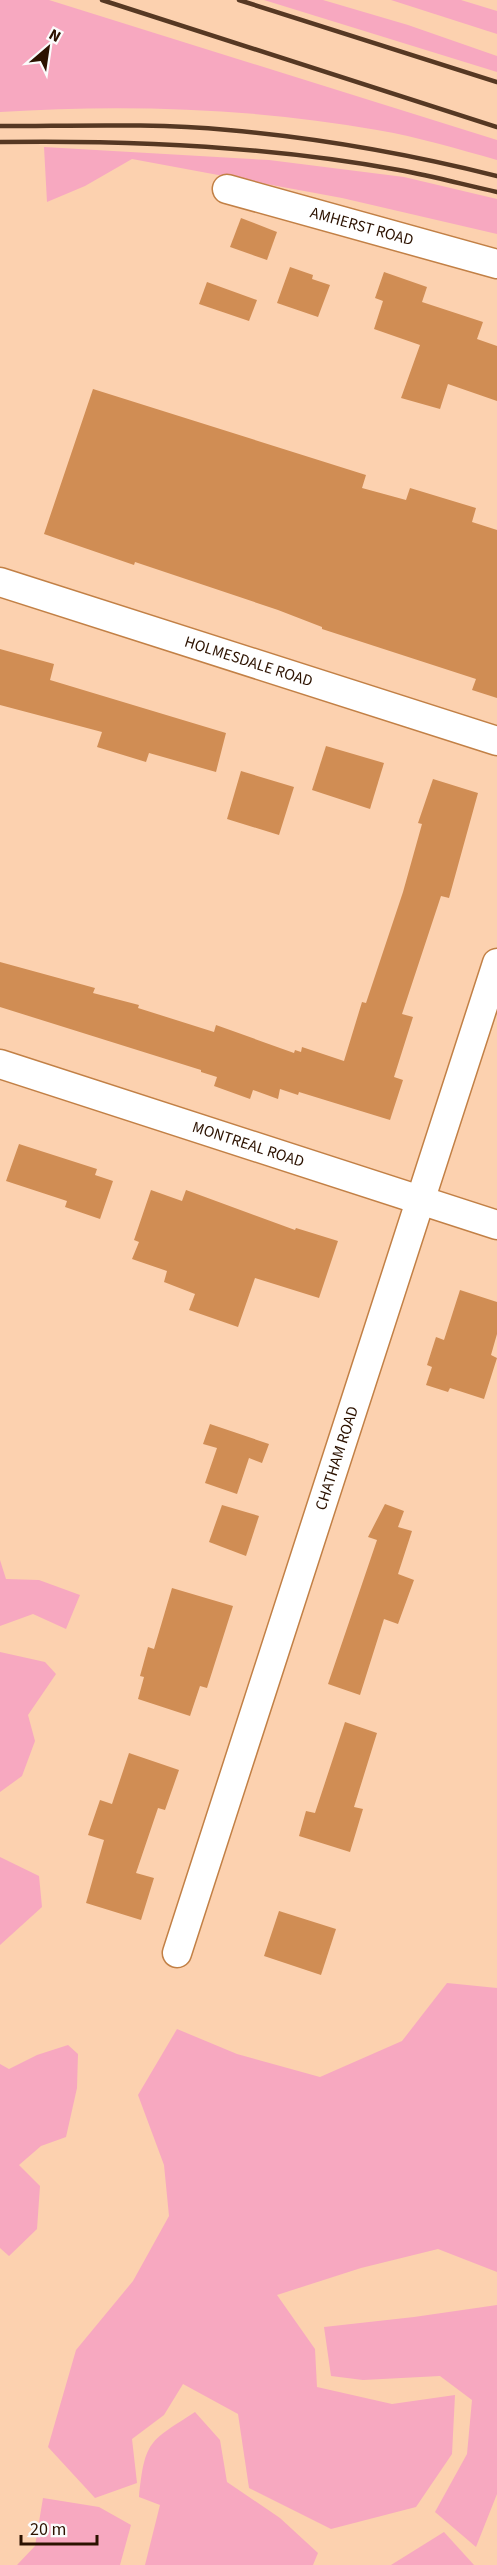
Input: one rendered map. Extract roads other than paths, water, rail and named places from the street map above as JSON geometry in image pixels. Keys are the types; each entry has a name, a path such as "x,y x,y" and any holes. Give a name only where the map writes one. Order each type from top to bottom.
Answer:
{"street":[{"name":"AMHERST ROAD","path":"227,189 497,264"},
{"name":"HOLMESDALE ROAD","path":"0,582 497,741"},
{"name":"CHATHAM ROAD","path":"177,1953 497,963"},
{"name":"MONTREAL ROAD","path":"0,1064 497,1225"}],"railway":[{"path":"102,0 497,127"},
{"path":"239,0 497,82"},
{"path":"0,126 171,126 262,133 364,148 497,176"},
{"path":"0,142 100,142 200,146 300,155 399,170 497,192"}]}
